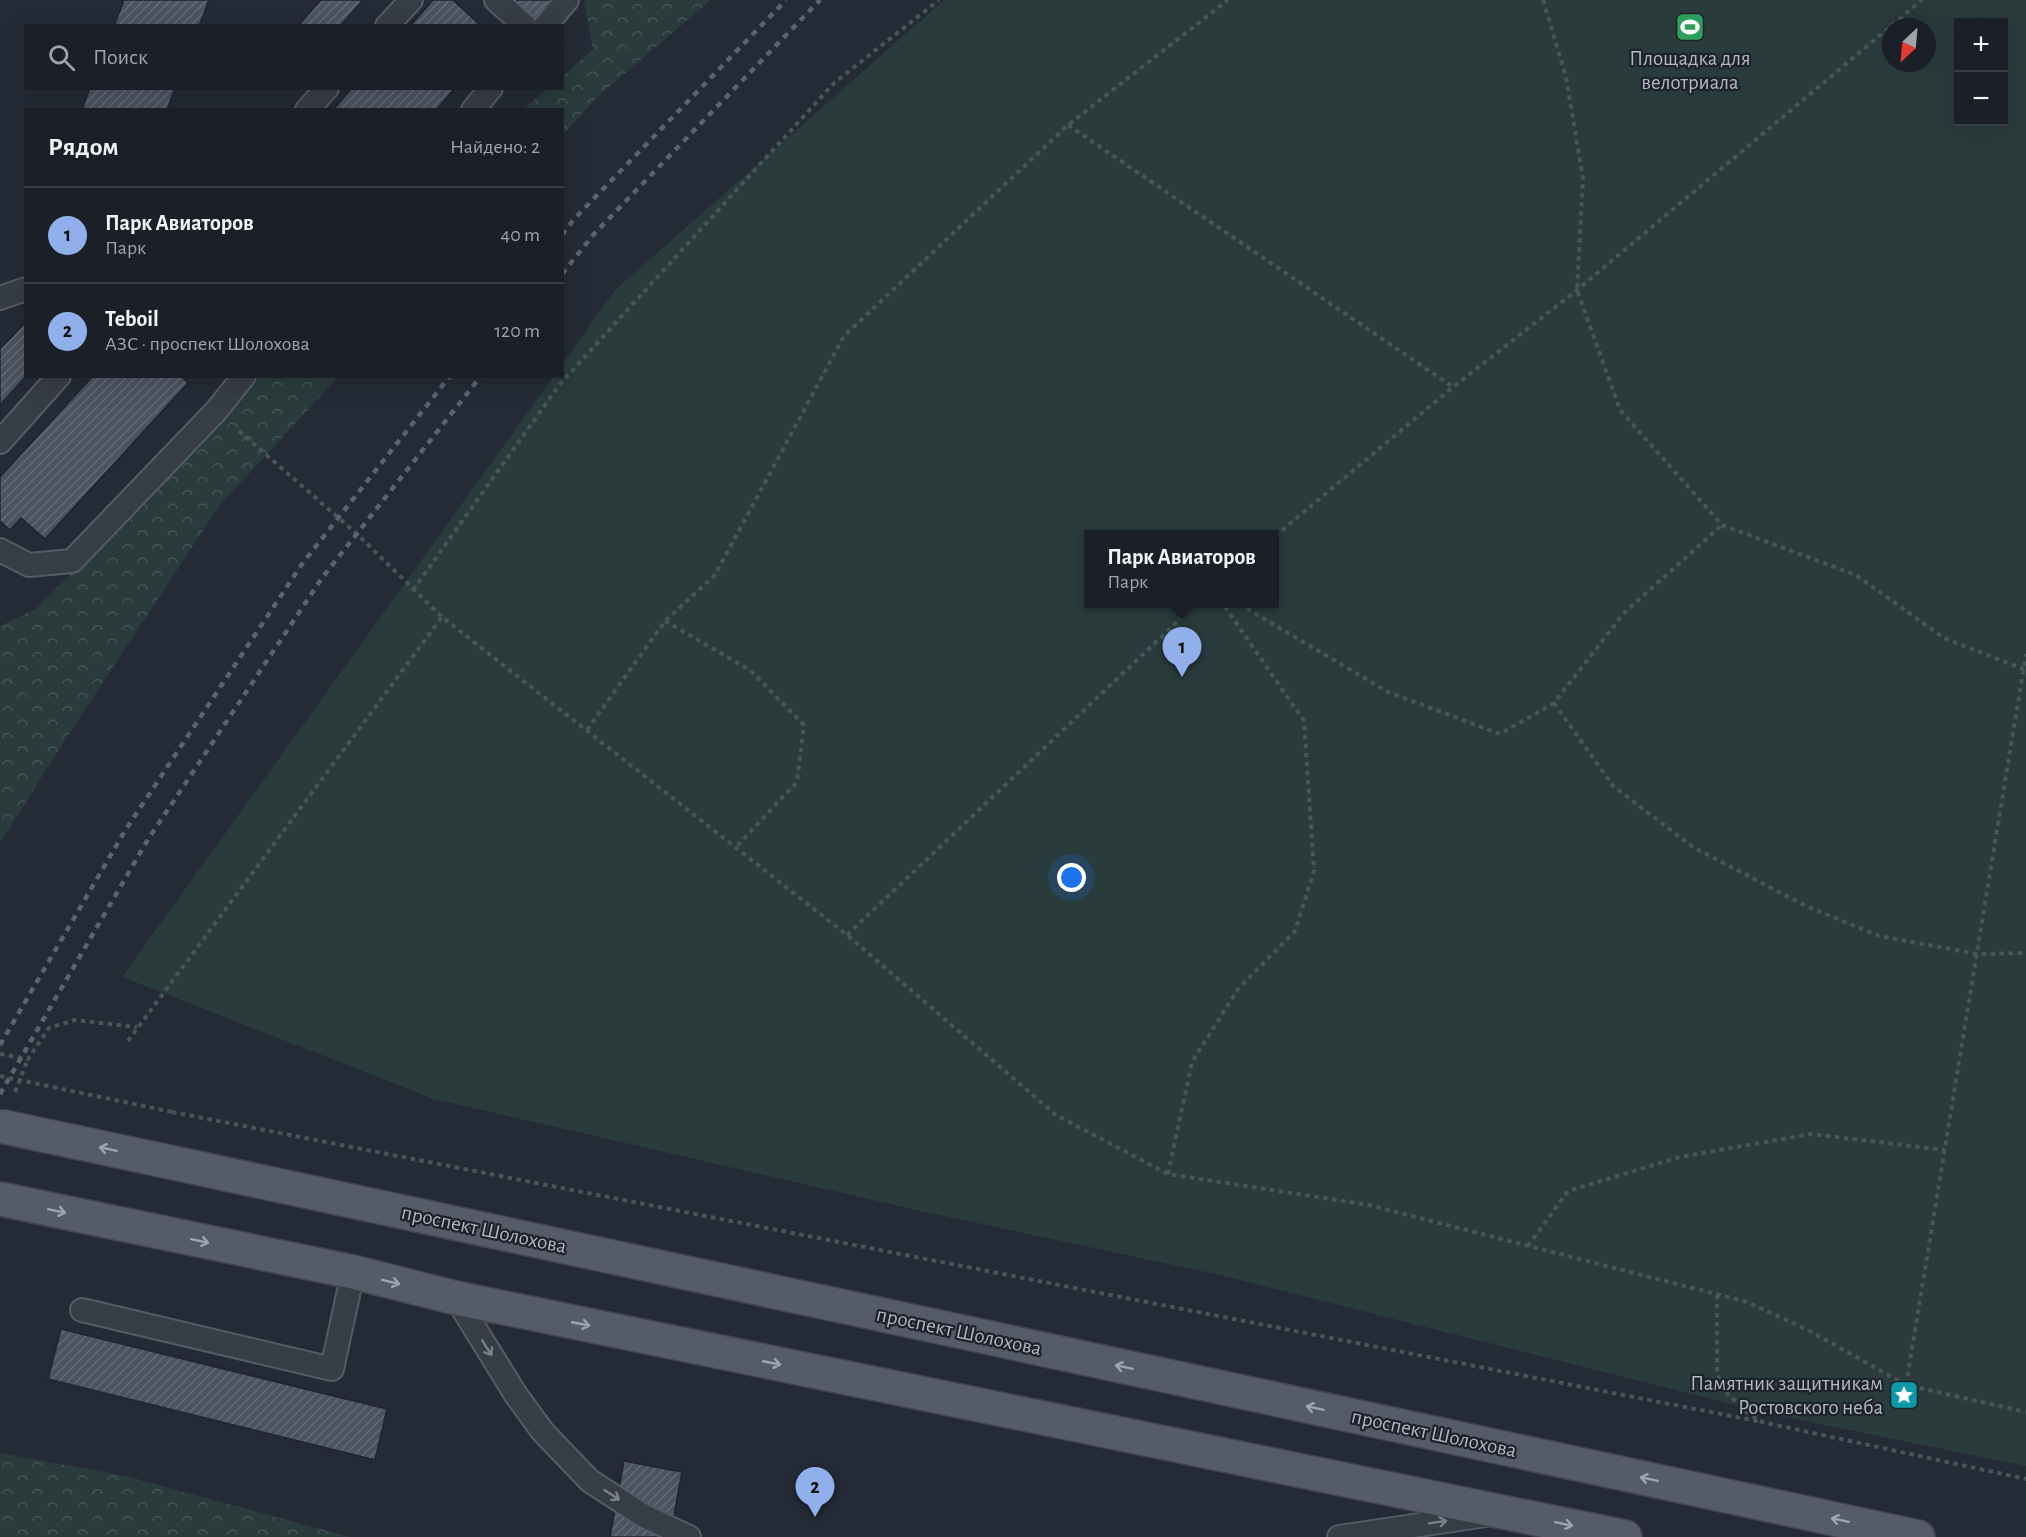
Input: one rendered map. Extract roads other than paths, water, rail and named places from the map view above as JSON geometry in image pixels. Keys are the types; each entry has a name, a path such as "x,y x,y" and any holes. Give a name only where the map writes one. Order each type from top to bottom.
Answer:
{"main road":[{"name":"проспект Шолохова","path":"0,1126 1918,1537"},
{"path":"0,1199 353,1272 456,1298 1625,1537"}],"lane":[{"path":"389,24 411,0"},
{"path":"496,0 523,24"},
{"path":"547,24 567,0"},
{"path":"309,108 325,90"},
{"path":"475,108 489,90"},
{"path":"0,298 24,290"},
{"path":"0,442 57,378"},
{"path":"0,550 29,565 72,561 216,411 242,378"},
{"path":"82,1310 332,1369 353,1272"},
{"path":"456,1298 516,1395 543,1432 590,1481 644,1516 689,1537"},
{"path":"1339,1537 1507,1512"}],"railway":[{"path":"564,232 575,218 786,0"},
{"path":"564,272 594,234 820,0"},
{"path":"0,1045 126,829 302,564 448,378"},
{"path":"0,1094 147,841 322,578 479,378"}],"place":[{"name":"Площадка для велотриала","path":"1690,27"},
{"name":"Парк Авиаторов","path":"1182,677"},
{"name":"Памятник защитникам Ростовского неба","path":"1904,1395"},
{"name":"Teboil","path":"815,1517"}]}
